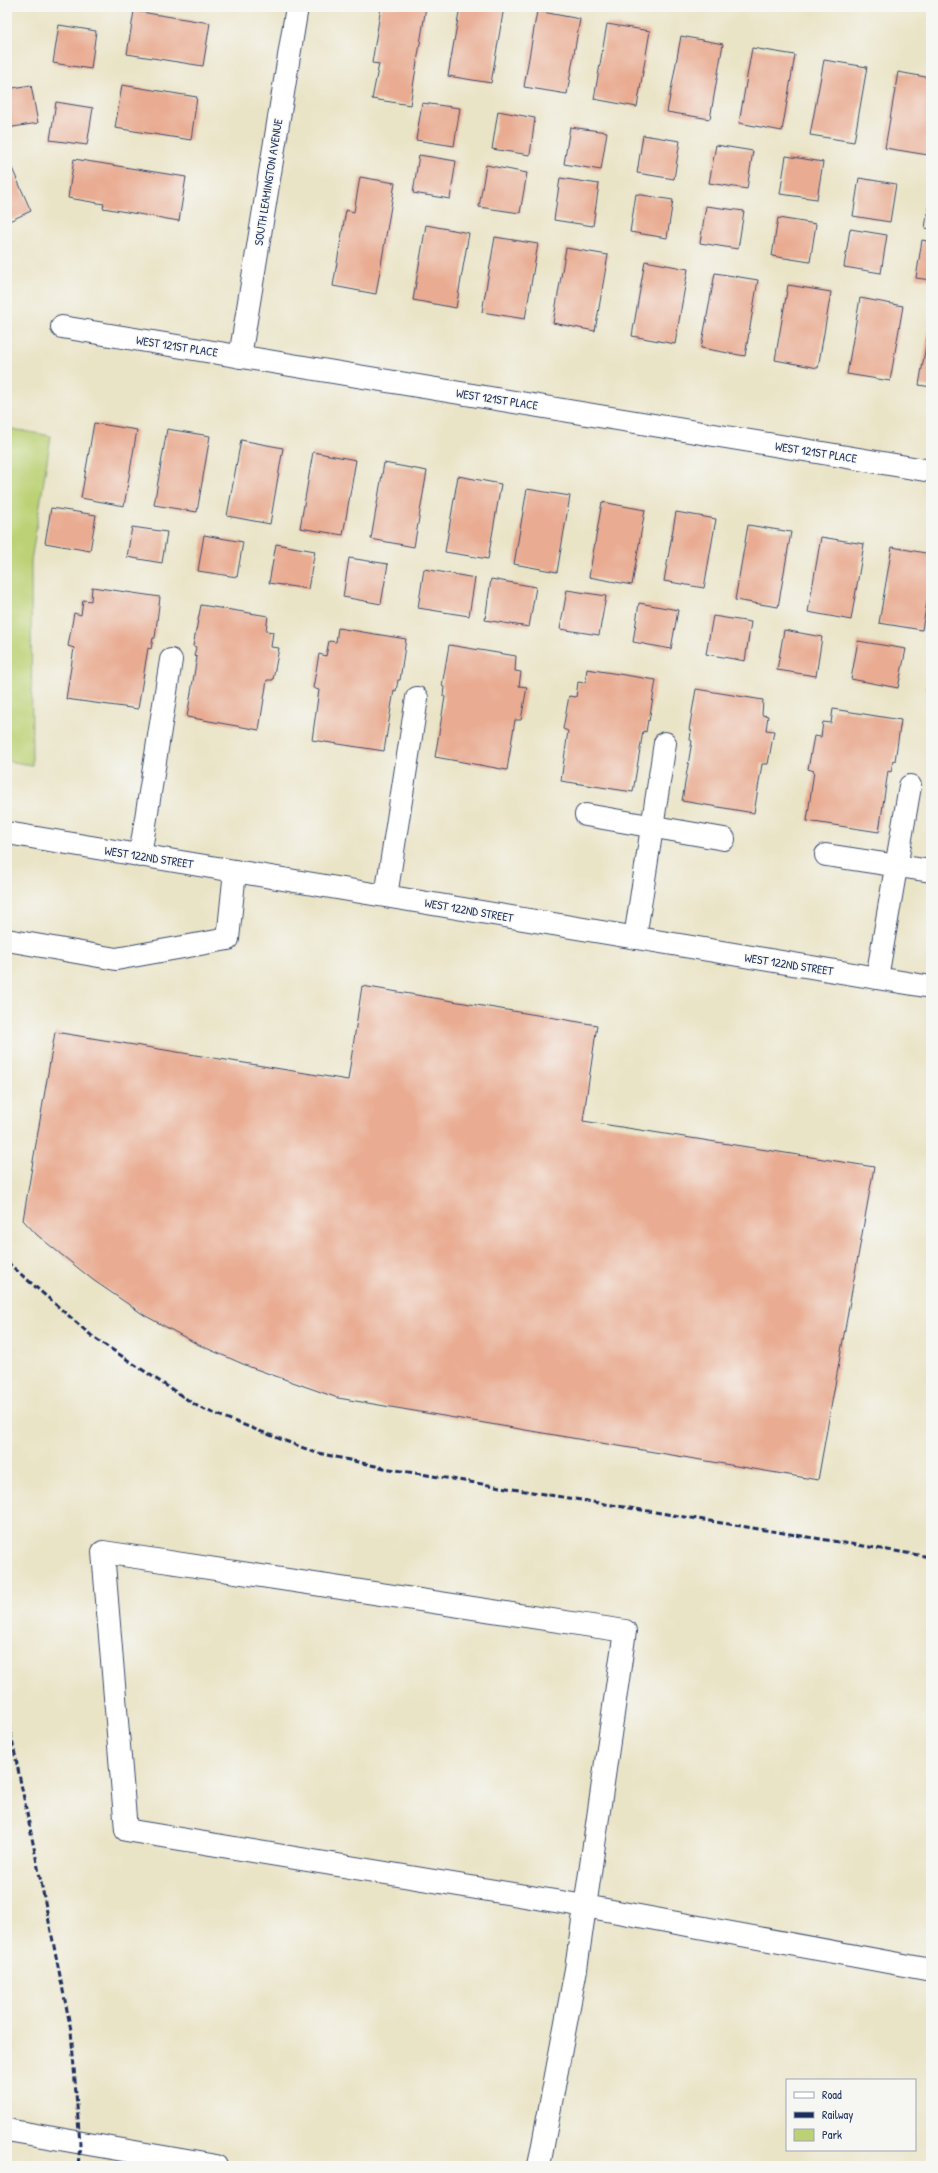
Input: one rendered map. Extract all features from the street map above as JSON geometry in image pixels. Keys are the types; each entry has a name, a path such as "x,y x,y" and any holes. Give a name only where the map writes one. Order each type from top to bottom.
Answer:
{"street":[{"name":"SOUTH LEAMINGTON AVENUE","path":"240,357 297,7"},
{"name":"WEST 121ST PLACE","path":"62,327 931,471"},
{"path":"140,856 171,660"},
{"path":"386,896 417,698"},
{"path":"635,938 665,743"},
{"path":"877,978 910,786"},
{"path":"586,815 724,839"},
{"name":"WEST 122ND STREET","path":"7,834 931,987"},
{"path":"826,854 931,872"},
{"path":"7,940 116,959 228,939 235,871"},
{"path":"539,2166 576,1969 585,1906 625,1631 103,1552 126,1830 585,1906 931,1970"},
{"path":"7,2130 216,2166"}],"green space":[{"path":"7,428 51,436 31,561 32,765 7,761"}],"building":[{"path":"381,7 426,7 410,105 372,99 379,64 372,63"},
{"path":"460,7 504,7 491,83 448,76"},
{"path":"134,11 210,23 203,66 127,54"},
{"path":"537,11 580,19 567,94 524,87"},
{"path":"607,24 650,31 637,107 594,99"},
{"path":"59,25 96,31 91,69 53,63"},
{"path":"681,36 723,44 710,119 667,112"},
{"path":"752,48 795,55 782,131 739,123"},
{"path":"824,60 867,67 854,142 810,135"},
{"path":"898,72 931,78 931,139 928,155 885,148"},
{"path":"31,85 38,123 7,128 7,89"},
{"path":"122,85 197,97 191,140 115,128"},
{"path":"56,102 93,108 87,145 50,140"},
{"path":"422,103 460,108 454,146 416,140"},
{"path":"498,111 535,118 530,155 492,149"},
{"path":"570,127 607,132 601,170 564,164"},
{"path":"643,135 680,141 674,179 637,173"},
{"path":"716,145 753,151 747,189 709,183"},
{"path":"419,155 456,161 450,199 413,193"},
{"path":"786,156 823,162 817,199 780,194"},
{"path":"7,157 31,211 7,222"},
{"path":"74,159 186,177 179,221 103,208 104,204 68,198"},
{"path":"486,165 527,173 520,213 479,207"},
{"path":"360,177 395,183 376,294 333,286 346,210 354,212"},
{"path":"560,178 599,184 593,226 554,220"},
{"path":"859,178 896,184 890,222 853,216"},
{"path":"636,194 673,200 667,238 630,232"},
{"path":"931,195 931,229 925,228"},
{"path":"706,206 744,211 738,249 700,243"},
{"path":"778,218 816,224 810,262 772,256"},
{"path":"426,225 469,233 456,308 413,300"},
{"path":"850,229 887,235 881,273 844,267"},
{"path":"495,237 538,244 525,319 482,312"},
{"path":"922,240 931,242 931,280 916,278"},
{"path":"566,248 608,255 595,331 553,323"},
{"path":"645,261 688,269 675,344 632,336"},
{"path":"715,273 758,280 745,356 701,348"},
{"path":"788,285 831,292 818,368 775,360"},
{"path":"860,298 903,306 890,381 847,374"},
{"path":"931,322 931,387 919,385"},
{"path":"94,423 137,430 124,506 81,498"},
{"path":"167,429 210,436 197,512 154,505"},
{"path":"241,440 283,448 270,524 227,516"},
{"path":"313,452 356,460 343,535 300,528"},
{"path":"384,463 427,471 414,547 371,539"},
{"path":"458,476 501,484 488,559 445,552"},
{"path":"527,489 570,496 557,572 514,564"},
{"path":"602,502 645,510 632,585 589,577"},
{"path":"51,508 96,515 90,551 45,543"},
{"path":"676,512 716,519 704,588 664,581"},
{"path":"748,525 791,532 778,607 735,600"},
{"path":"132,527 167,532 162,563 127,557"},
{"path":"204,535 243,542 237,577 198,571"},
{"path":"821,537 864,544 851,620 808,612"},
{"path":"276,544 315,551 308,589 269,583"},
{"path":"892,547 931,554 931,580 922,630 879,623"},
{"path":"349,558 388,564 381,604 343,597"},
{"path":"424,569 475,578 469,616 418,608"},
{"path":"491,579 536,587 529,627 485,620"},
{"path":"92,587 160,597 155,638 153,638 151,649 148,648 138,709 66,699 74,648 68,646 74,613 81,615 83,600 91,601"},
{"path":"567,590 606,596 599,635 560,629"},
{"path":"639,603 678,610 671,649 633,642"},
{"path":"201,605 268,616 266,631 273,632 271,647 279,648 273,680 267,680 259,730 187,717 197,657 194,656 196,647 193,646"},
{"path":"713,616 751,622 745,661 706,654"},
{"path":"338,628 406,639 400,680 398,680 396,691 394,690 384,751 312,740 319,690 313,688 319,654 326,656 329,641 336,642"},
{"path":"784,630 822,637 816,676 777,670"},
{"path":"858,641 906,649 898,688 851,679"},
{"path":"449,645 516,656 515,671 521,672 519,686 527,687 521,720 515,720 507,770 435,757 445,697 443,696 444,687 442,686"},
{"path":"931,665 931,692 926,691"},
{"path":"587,669 656,680 649,721 648,720 646,732 643,731 633,792 561,781 568,731 563,729 569,696 576,697 578,682 585,683"},
{"path":"696,689 763,700 762,715 768,716 766,730 774,731 768,764 762,764 754,813 682,801 692,741 690,740 691,731 689,730"},
{"path":"833,709 901,720 895,761 893,760 891,772 888,771 879,832 807,821 814,771 808,769 814,736 821,737 823,722 831,723"},
{"path":"930,824 931,840 928,840"},
{"path":"362,986 597,1025 583,1121 874,1167 818,1480 338,1398 250,1367 199,1345 144,1315 93,1280 37,1235 23,1220 55,1032 348,1080"}],"railway":[{"path":"7,1262 93,1337 200,1408 314,1452 384,1468 931,1557"},
{"path":"7,1715 71,2030 80,2144 78,2166"}]}
